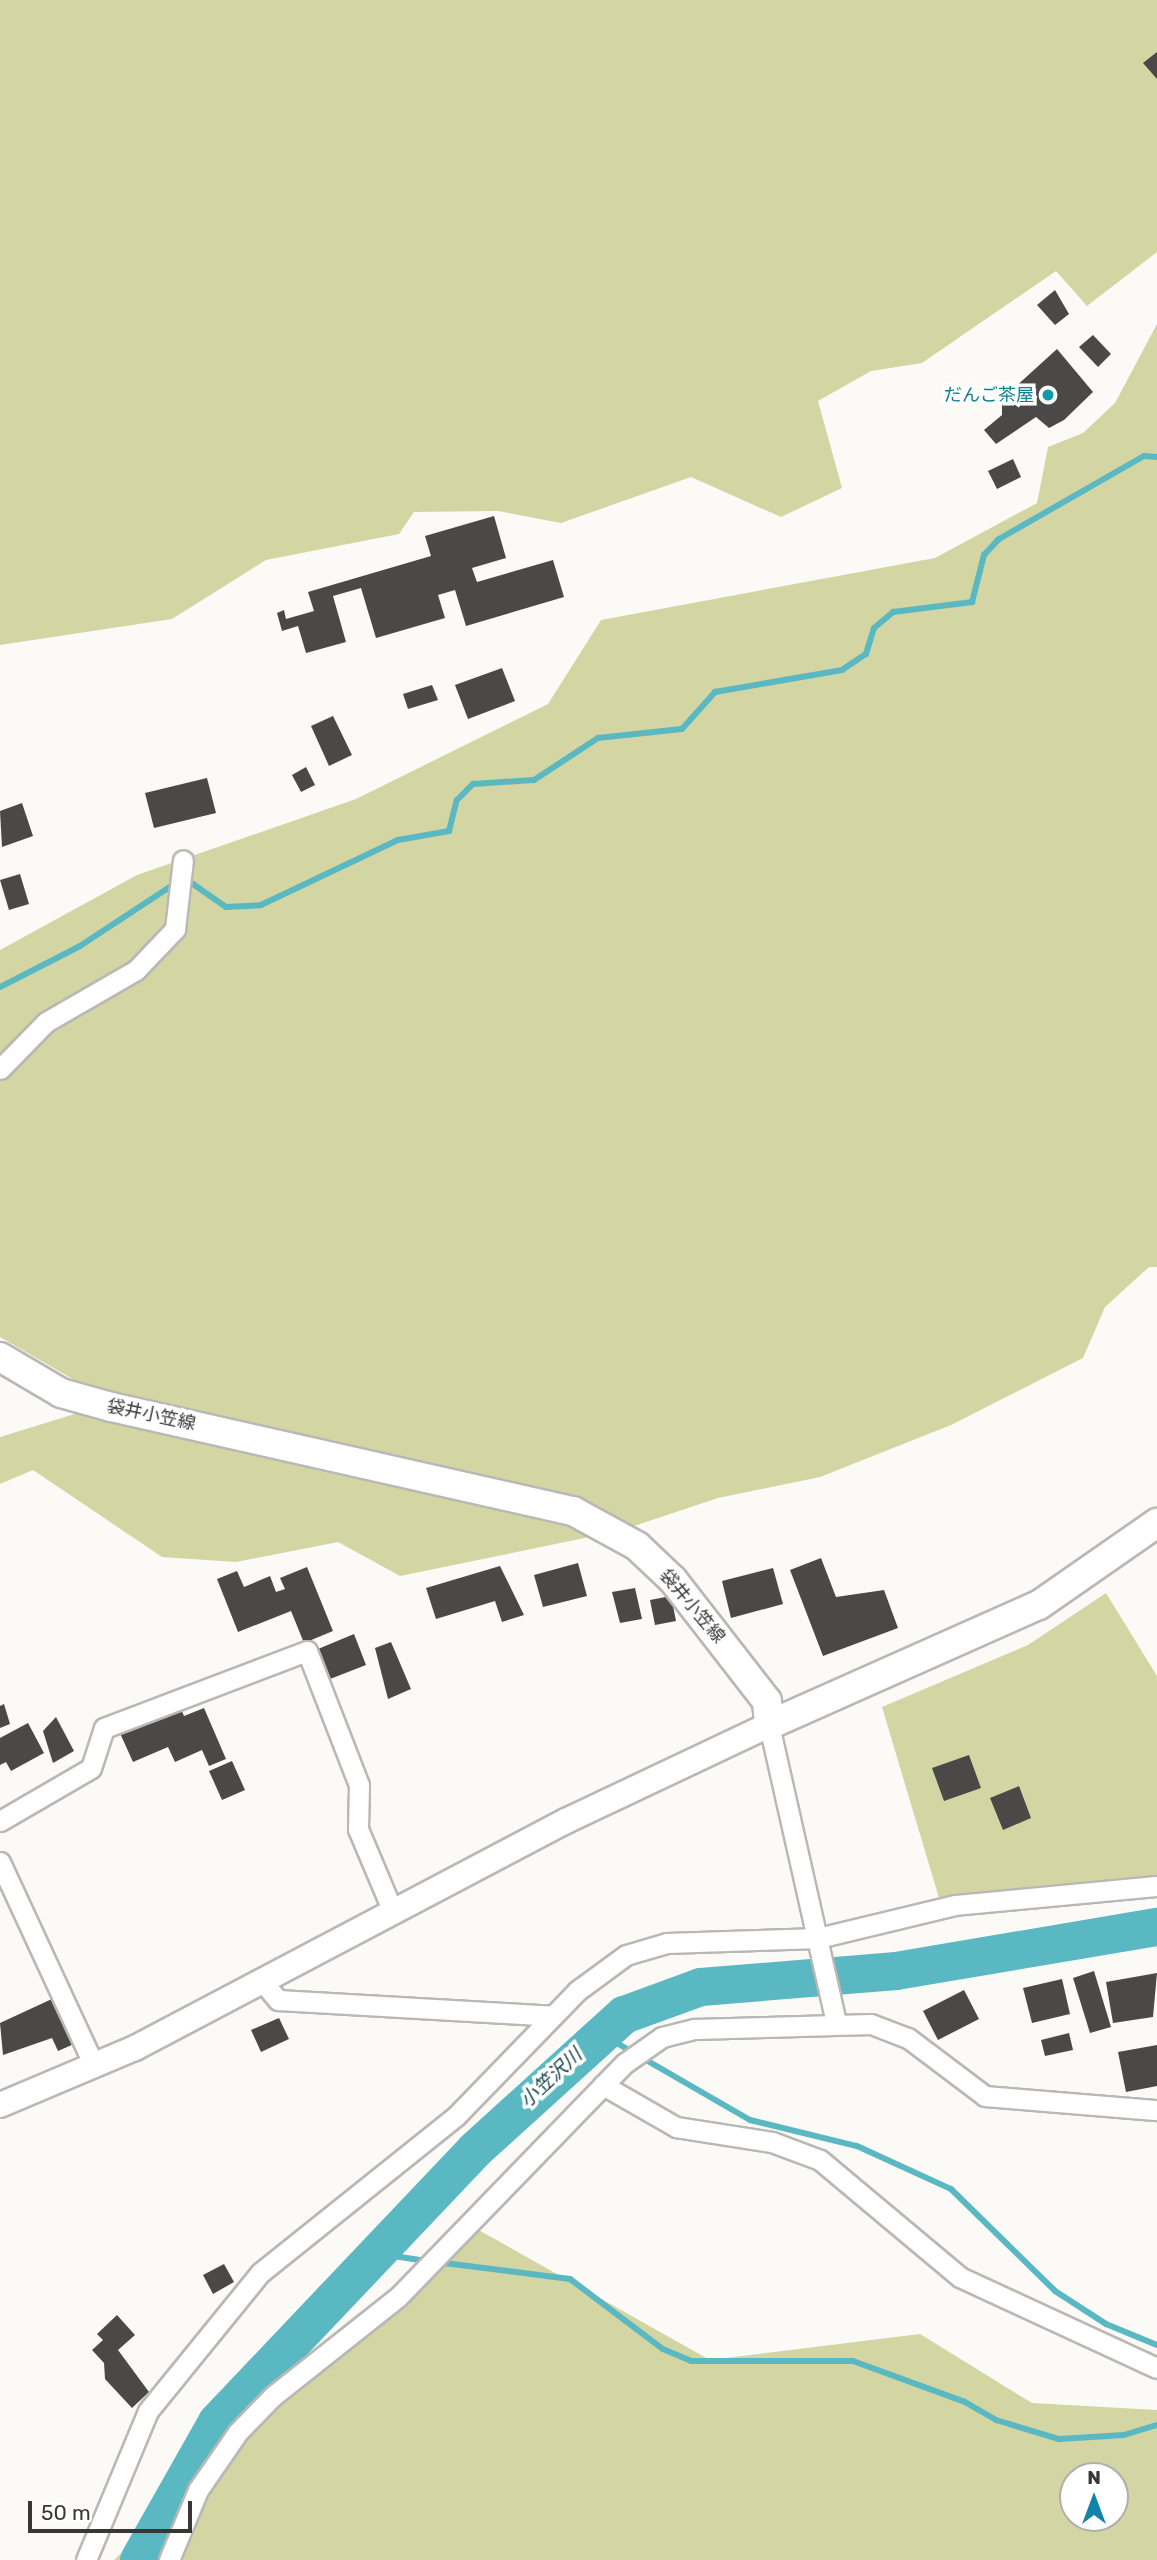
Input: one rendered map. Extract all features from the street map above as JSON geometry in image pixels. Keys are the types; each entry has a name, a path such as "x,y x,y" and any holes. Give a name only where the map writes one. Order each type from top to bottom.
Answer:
{"main road":[{"name":"袋井小笠線","path":"0,1357 61,1393 111,1407 513,1492 573,1511 637,1546 673,1580 766,1701 769,1725"},
{"path":"769,1725 1039,1605 1157,1522"}],"street":[{"path":"0,1069 46,1022 136,970 174,929 183,860"},
{"path":"0,1821 90,1768 104,1728 307,1651 359,1785 358,1829 393,1912"},
{"path":"0,2105 94,2065 393,1912 769,1725 836,2023"},
{"path":"0,1863 94,2065"},
{"path":"86,2560 148,2411 198,2344 260,2273 456,2116 553,2016 626,1955 657,1946 818,1938 955,1905 1157,1886"},
{"path":"262,1981 278,2000 553,2016"},
{"path":"169,2560 198,2490 238,2432 273,2396 398,2297 603,2085 662,2037 695,2029 871,2024 908,2038 985,2096 1157,2110"},
{"path":"603,2085 676,2127 772,2142 820,2160 960,2277 1157,2368"}],"green space":[{"path":"0,0 1157,0 1157,252 1087,306 1056,271 922,363 871,371 818,401 842,488 781,517 691,477 561,523 498,511 414,512 399,534 266,560 172,619 0,645"},
{"path":"1157,324 1157,1267 1149,1267 1105,1307 1083,1358 951,1425 820,1477 718,1498 619,1531 400,1576 338,1542 236,1562 162,1557 33,1470 0,1484 0,1437 81,1412 83,1385 0,1337 0,950 137,875 356,799 548,704 601,620 935,558 1037,503 1048,447 1083,433 1115,403"},
{"path":"1106,1593 1157,1676 1157,1886 942,1908 882,1707 1028,1645"},
{"path":"468,2224 710,2360 920,2334 1032,2403 1157,2410 1157,2560 114,2560"}],"building":[{"path":"1157,52 1157,79 1143,63"},
{"path":"1055,290 1069,314 1055,325 1037,305"},
{"path":"1093,335 1111,354 1098,367 1079,347"},
{"name":"だんご茶屋","path":"1057,349 1093,392 1064,420 1049,428 1036,417 996,444 984,430 1002,415 1002,399"},
{"path":"1013,459 1021,477 997,489 988,471"},
{"path":"494,516 506,558 472,568 477,582 553,560 564,597 466,626 455,590 438,595 445,618 376,638 361,588 333,596 346,642 306,653 298,626 282,631 277,613 284,610 286,619 314,611 308,592 431,556 425,536"},
{"path":"502,668 515,701 468,719 455,685"},
{"path":"432,685 438,700 408,709 403,694"},
{"path":"333,716 352,755 329,766 311,726"},
{"path":"306,767 315,785 301,792 292,775"},
{"path":"207,778 216,813 154,828 145,793"},
{"path":"22,803 33,836 2,847 0,811"},
{"path":"20,874 29,904 9,910 0,880"},
{"path":"821,1558 836,1597 884,1590 898,1628 823,1656 790,1570"},
{"path":"578,1563 587,1596 543,1607 534,1575"},
{"path":"500,1566 524,1615 502,1622 495,1601 436,1619 426,1588"},
{"path":"307,1567 333,1631 304,1643 291,1611 238,1632 217,1579 237,1571 244,1587 270,1576 276,1592 285,1589 280,1578"},
{"path":"773,1568 783,1604 731,1618 722,1581"},
{"path":"635,1588 642,1619 620,1623 612,1592"},
{"path":"671,1596 676,1621 655,1625 650,1600"},
{"path":"354,1634 366,1665 330,1679 318,1649"},
{"path":"391,1642 411,1689 388,1699 375,1648"},
{"path":"4,1704 10,1724 0,1728 0,1706"},
{"path":"179,1704 184,1716 204,1708 226,1759 209,1766 202,1750 175,1762 168,1747 133,1762 119,1731"},
{"path":"56,1717 74,1751 53,1763 43,1731"},
{"path":"28,1723 44,1753 11,1771 6,1762 0,1765 0,1738"},
{"path":"969,1755 981,1788 944,1801 932,1768"},
{"path":"232,1761 245,1790 222,1800 209,1771"},
{"path":"1019,1786 1031,1818 1003,1830 990,1798"},
{"path":"1094,1971 1111,2027 1090,2033 1073,1978"},
{"path":"1157,1973 1153,2017 1113,2023 1106,1982"},
{"path":"1062,1979 1070,2014 1032,2023 1023,1988"},
{"path":"964,1990 979,2019 938,2040 923,2011"},
{"path":"54,1998 74,2044 58,2051 52,2038 3,2055 0,2023"},
{"path":"279,2018 289,2039 261,2052 251,2030"},
{"path":"1069,2033 1073,2050 1045,2056 1041,2040"},
{"path":"1157,2045 1157,2086 1126,2092 1118,2052"},
{"path":"224,2264 234,2282 213,2294 203,2275"},
{"path":"117,2315 135,2335 118,2350 149,2392 132,2408 105,2379 104,2363 92,2350 103,2340 97,2334"}],"waterway":[{"path":"0,987 80,946 173,885 193,884 226,907 261,905 398,840 449,831 457,800 473,784 534,780 598,738 682,729 715,692 842,670 866,654 874,628 893,612 972,602 984,555 999,539 1144,456 1157,457"},
{"name":"小笠沢川","path":"139,2560 217,2422 475,2150 624,2015 701,1987 896,1971 1157,1927"},
{"path":"601,2034 750,2120 857,2146 951,2189 1055,2291 1106,2324 1157,2345"},
{"path":"374,2253 426,2261"},
{"path":"436,2262 570,2279 663,2349 691,2361 853,2361 965,2402 996,2420 1059,2439 1124,2435 1157,2425"}],"place":[{"name":"だんご茶屋","path":"1048,395"}]}
